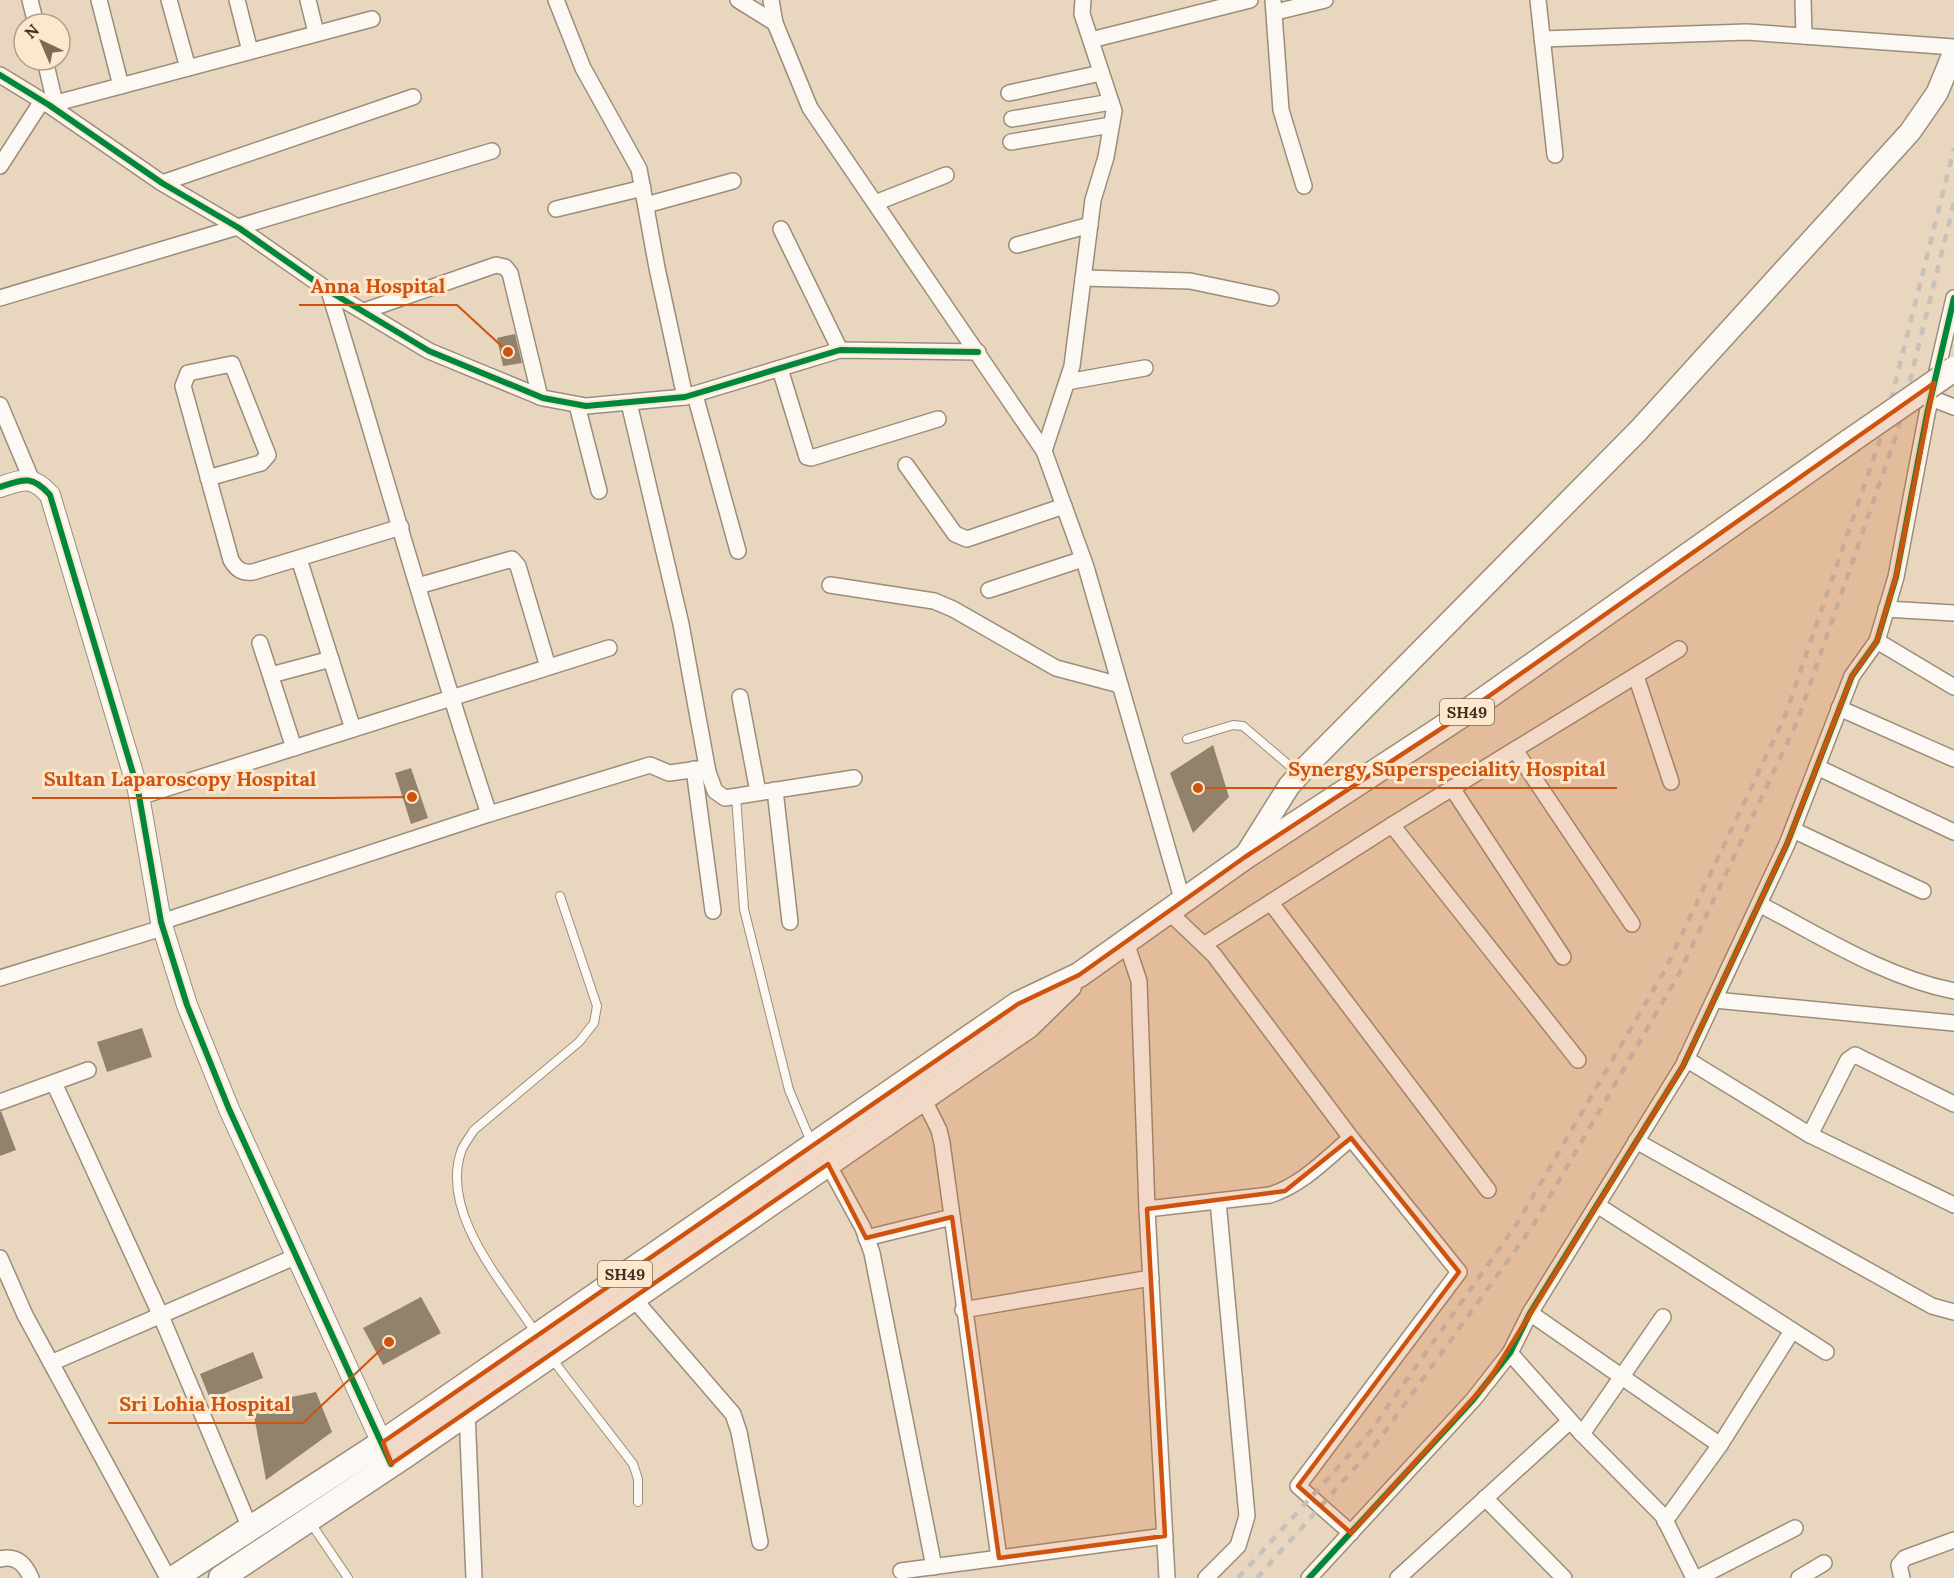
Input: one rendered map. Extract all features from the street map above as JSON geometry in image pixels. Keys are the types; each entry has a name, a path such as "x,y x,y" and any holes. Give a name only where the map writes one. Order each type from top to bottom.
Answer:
{"main road":[{"path":"1245,857 1289,786 1638,431 1902,141 1937,93 1954,52"},
{"name":"SH49","path":"221,1578 309,1519 387,1453 543,1346 812,1146 1018,1004 1079,975 1245,857 1462,715 1954,369"},
{"name":"SH49","path":"174,1578 250,1528 467,1412 543,1346 633,1298 1028,1026 1079,975"}],"street":[{"path":"99,0 120,86"},
{"path":"169,0 188,68"},
{"path":"237,0 250,51"},
{"path":"308,0 316,33"},
{"path":"556,0 583,68 639,170 690,396 738,551"},
{"path":"738,0 775,23"},
{"path":"771,0 775,23 810,108 1044,451 1083,559 1120,685 1176,907 1351,1138 1459,1272 1298,1485 1351,1533"},
{"path":"1044,451 1072,366 1093,200 1106,157 1114,111 1082,14 1083,0"},
{"path":"1091,40 1251,0"},
{"path":"1304,186 1281,110 1274,6 1325,0"},
{"path":"1538,0 1555,155"},
{"path":"1803,0 1804,36"},
{"path":"0,166 49,103 372,19"},
{"path":"1542,39 1747,32 1954,47"},
{"path":"46,72 49,103"},
{"path":"1009,93 1101,74"},
{"path":"0,75 49,103 162,183 239,228 329,291 429,351 540,397 577,405 690,396 840,350 978,352"},
{"path":"162,183 413,97"},
{"path":"1012,119 1111,102"},
{"path":"1011,142 1112,125"},
{"path":"0,298 492,151"},
{"path":"875,203 946,175"},
{"path":"646,205 733,181"},
{"path":"556,209 643,188"},
{"path":"1017,245 1090,225"},
{"path":"781,229 840,350"},
{"path":"364,311 496,265 505,267 510,273 540,397"},
{"path":"1083,278 1190,281 1271,298"},
{"path":"329,291 401,526 450,698 489,814"},
{"path":"1309,1578 1473,1400 1510,1353 1530,1313 1686,1059 1792,830 1852,676 1873,646 1896,577 1931,398 1954,298"},
{"path":"208,478 261,463 268,455 232,364 188,373 184,378 183,386 208,478 231,560 236,567 243,573 253,572 401,526"},
{"path":"1067,382 1145,368"},
{"path":"780,369 804,451 811,458 938,419"},
{"path":"1931,398 1954,407"},
{"path":"629,402 681,624 701,771 713,911"},
{"path":"0,405 32,481"},
{"path":"577,405 599,490"},
{"path":"906,465 955,534 961,538 967,539 1064,506"},
{"path":"0,487 24,479 40,483 50,495 139,797 161,925 187,1005 216,1078 387,1453"},
{"path":"298,559 353,729"},
{"path":"418,586 512,559 518,566 548,667"},
{"path":"988,590 1083,559"},
{"path":"831,585 934,601 953,609 1056,668 1120,685"},
{"path":"1886,609 1954,613"},
{"path":"260,643 294,748"},
{"path":"1873,646 1954,687"},
{"path":"139,797 609,648"},
{"path":"1205,944 1392,825 1679,650"},
{"path":"271,675 330,659"},
{"path":"1636,676 1671,782"},
{"path":"741,697 758,792"},
{"path":"1839,708 1954,759"},
{"path":"1515,750 1632,924"},
{"path":"0,978 489,814 650,765 669,773 701,771"},
{"path":"1817,767 1954,832"},
{"path":"701,771 719,796 736,796 854,778"},
{"path":"1452,788 1563,957"},
{"path":"776,790 790,922"},
{"path":"1392,825 1578,1060"},
{"path":"1792,830 1923,891"},
{"path":"1271,903 1488,1190"},
{"path":"1759,904 1889,970 1914,981 1954,991"},
{"path":"1126,942 1139,981 1147,1209 1167,1578"},
{"path":"1714,1000 1954,1023"},
{"path":"1810,1135 1851,1056 1859,1056 1954,1104"},
{"path":"1686,1059 1810,1135 1954,1204"},
{"path":"0,1102 88,1070"},
{"path":"54,1083 161,1316 250,1528"},
{"path":"923,1098 941,1136 963,1310 999,1558"},
{"path":"1147,1209 1270,1195 1285,1191 1298,1184 1351,1138"},
{"path":"1636,1141 1932,1306 1954,1312"},
{"path":"828,1164 872,1253 934,1567"},
{"path":"1206,1578 1238,1546 1247,1516 1218,1201"},
{"path":"1597,1205 1826,1352"},
{"path":"866,1238 952,1217"},
{"path":"51,1363 297,1257"},
{"path":"0,1258 16,1297 168,1578"},
{"path":"963,1310 1151,1278"},
{"path":"633,1298 733,1414 739,1432 760,1542"},
{"path":"1530,1313 1720,1445"},
{"path":"1582,1434 1663,1317"},
{"path":"1665,1521 1720,1445 1792,1331"},
{"path":"1510,1353 1570,1421 1665,1521 1696,1578 1795,1528"},
{"path":"467,1412 474,1578"},
{"path":"1398,1578 1570,1421"},
{"path":"1485,1498 1564,1578"},
{"path":"901,1571 1165,1536"},
{"path":"1902,1578 1899,1564 1905,1558 1954,1540"},
{"path":"0,1559 9,1557 16,1559 26,1566 31,1578"},
{"path":"1799,1578 1824,1563"}],"lane":[{"path":"1187,739 1233,725 1243,726 1300,775"},
{"path":"736,796 744,909 789,1090 812,1146"},
{"path":"560,896 597,1006 594,1023 579,1042 474,1130 462,1149 458,1168 461,1208 472,1237 543,1346 633,1464 638,1479 638,1502"},
{"path":"309,1519 348,1578"}],"highlighted area":[{"path":"1934,383 1896,577 1877,641 1852,676 1787,844 1683,1066 1488,1382 1351,1533 1298,1486 1459,1272 1351,1138 1285,1191 1147,1209 1165,1536 999,1558 952,1217 866,1238 828,1164 391,1464 383,1442 1018,1004 1079,975 1245,857 1462,715"}],"building":[{"path":"515,334 522,363 503,366 497,338"},
{"path":"1213,745 1229,797 1193,833 1170,773"},
{"path":"411,768 428,818 411,824 395,773"},
{"path":"142,1028 152,1057 107,1072 97,1042"},
{"path":"0,1112 16,1150 0,1156"},
{"path":"421,1297 441,1333 383,1365 363,1328"},
{"path":"253,1352 263,1378 210,1399 200,1374"},
{"path":"316,1392 332,1432 266,1480 252,1405"}],"railway":[{"path":"1238,1578 1369,1433 1518,1222 1665,970 1785,716 1884,428 1954,148"},
{"path":"1257,1578 1376,1444 1532,1227 1679,974 1797,722 1897,433 1954,203"}],"cycle path":[{"path":"0,75 49,105 162,183 239,228 329,291 429,351 543,398 586,406 685,397 840,350 978,352"},
{"path":"1309,1578 1473,1400 1510,1353 1530,1313 1683,1066 1787,844 1852,676 1877,641 1896,577 1927,414 1954,298"},
{"path":"0,487 27,481 38,484 50,495 138,790 161,922 187,1005 229,1109 391,1464"}],"place":[{"name":"Anna Hospital","path":"508,352"},
{"name":"Synergy Superspeciality Hospital","path":"1198,788"},
{"name":"Sultan Laparoscopy Hospital","path":"412,797"},
{"name":"Sri Lohia Hospital","path":"389,1342"}]}
